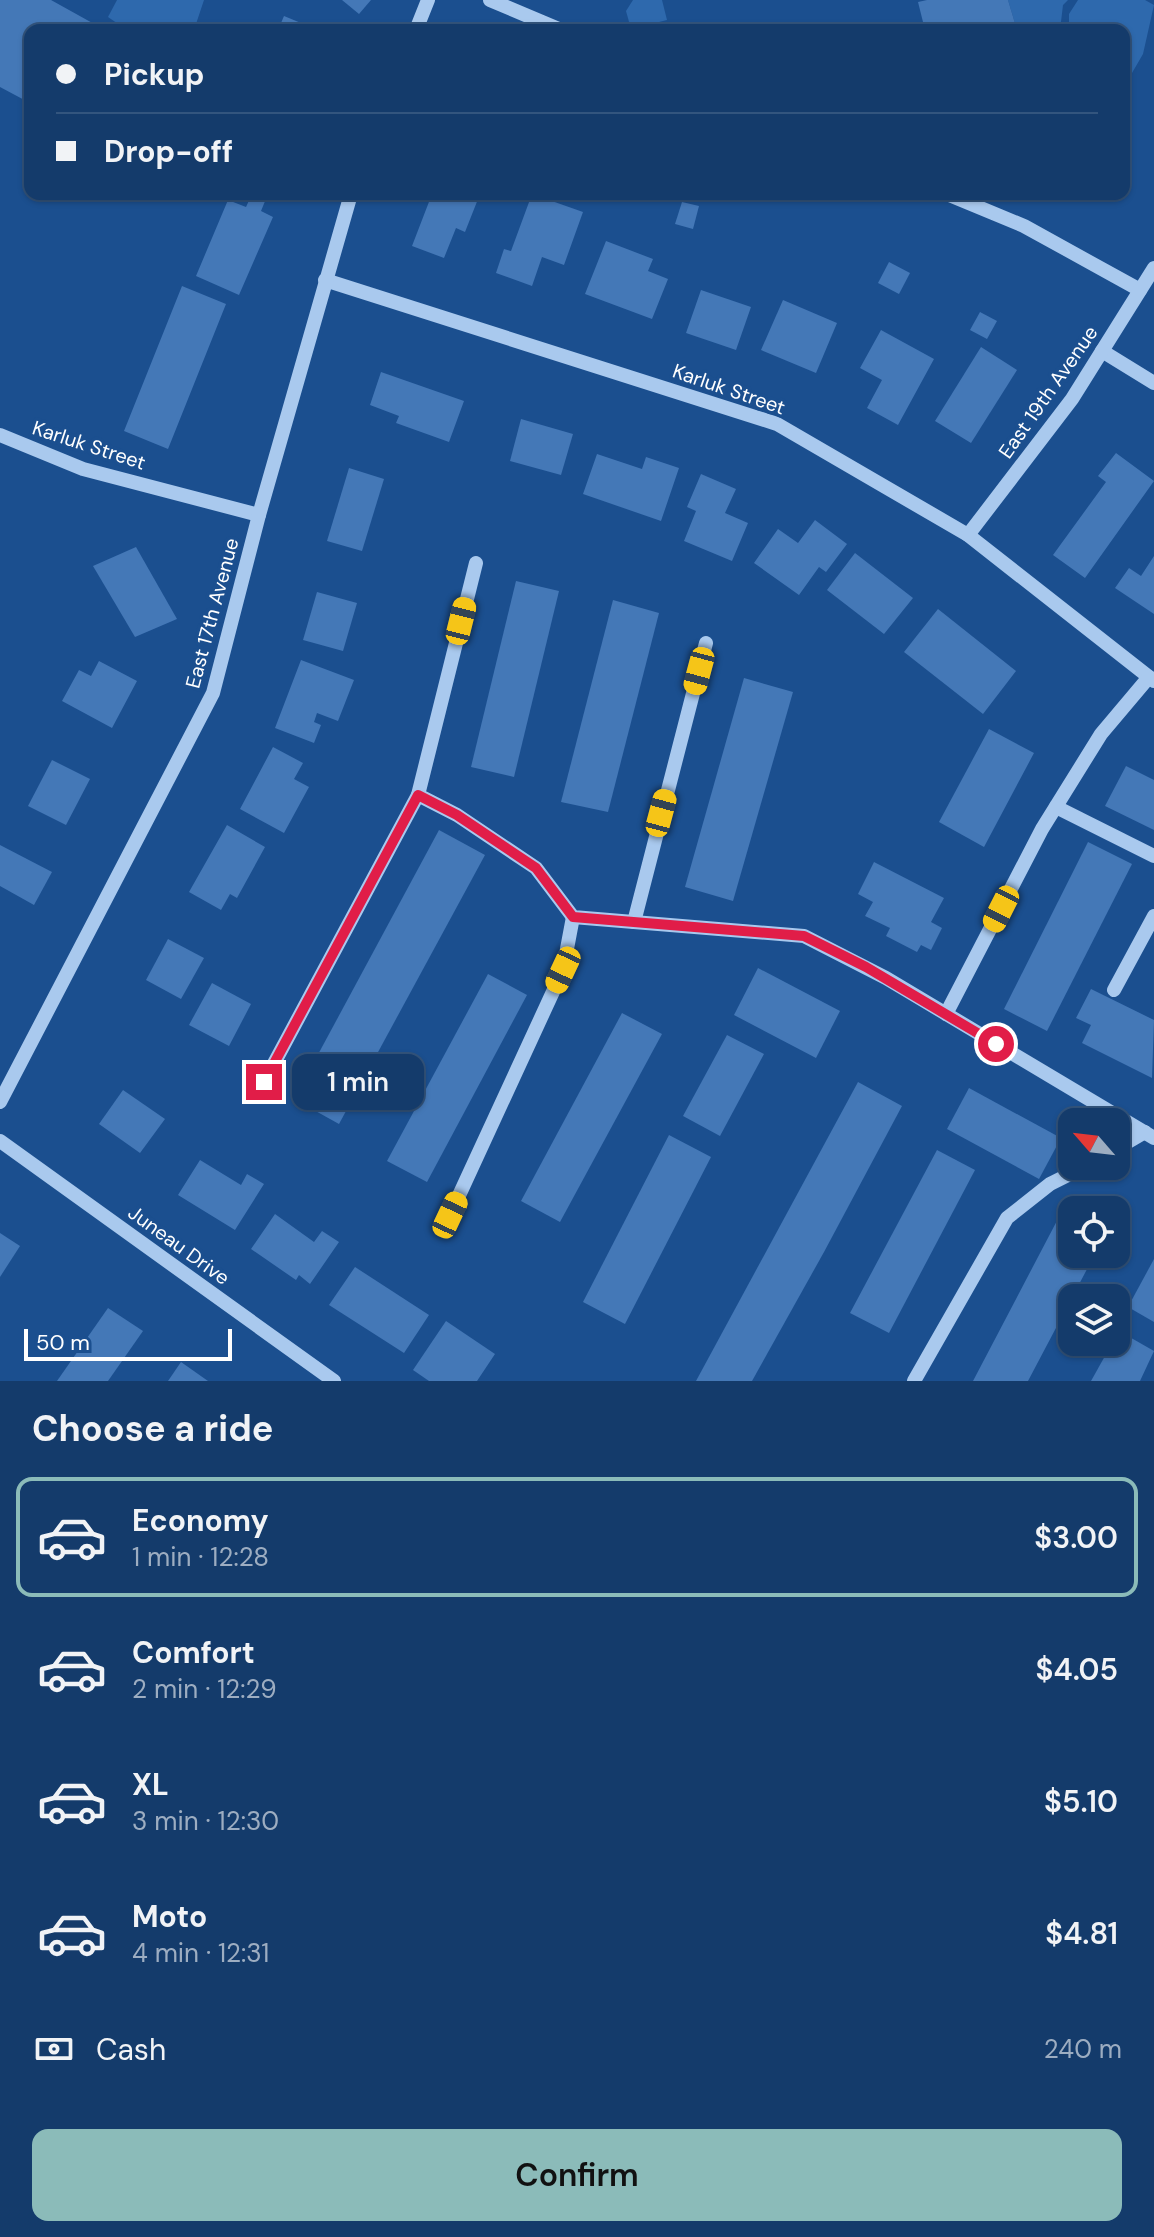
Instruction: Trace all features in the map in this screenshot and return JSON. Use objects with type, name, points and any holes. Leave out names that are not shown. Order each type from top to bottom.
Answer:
[{"type":"street","points":[[418,24],[428,0]]},
{"type":"street","points":[[490,0],[547,24]]},
{"type":"street","name":"East 17th Avenue","points":[[0,1102],[213,693],[259,515],[349,200]]},
{"type":"street","points":[[961,200],[1024,226],[1140,290]]},
{"type":"street","name":"East 19th Avenue","points":[[968,535],[1072,399],[1154,268]]},
{"type":"street","name":"Karluk Street","points":[[325,280],[777,424],[968,535],[1151,679]]},
{"type":"street","points":[[1102,351],[1154,383]]},
{"type":"street","name":"Karluk Street","points":[[0,435],[83,469],[259,515]]},
{"type":"street","points":[[264,1082],[418,795],[476,563]]},
{"type":"street","points":[[634,922],[706,643]]},
{"type":"street","points":[[946,1014],[1056,807],[1101,734],[1151,679]]},
{"type":"street","points":[[418,795],[457,815],[536,868],[573,917],[563,970],[450,1215]]},
{"type":"street","points":[[1056,807],[1154,856]]},
{"type":"street","points":[[1114,990],[1154,916]]},
{"type":"street","points":[[573,917],[804,936],[946,1014],[1149,1135]]},
{"type":"street","points":[[1130,1143],[1149,1135]]},
{"type":"street","name":"Juneau Drive","points":[[0,1141],[334,1381]]},
{"type":"street","points":[[914,1381],[1007,1218],[1058,1180]]},
{"type":"shaded area","points":[[117,0],[204,0],[196,24],[118,24],[108,17]]},
{"type":"shaded area","points":[[633,0],[662,0],[667,20],[630,24],[626,11]]},
{"type":"shaded area","points":[[1008,0],[1068,0],[1063,5],[1061,24],[1015,24]]},
{"type":"shaded area","points":[[1078,0],[1145,0],[1154,5],[1143,54],[1132,73],[1130,24],[1069,24],[1069,14]]},
{"type":"building","points":[[0,0],[51,0],[94,24],[24,24],[24,100],[0,87]]},
{"type":"building","points":[[342,0],[371,0],[359,14]]},
{"type":"building","points":[[1008,0],[1015,24],[924,24],[918,2]]},
{"type":"building","points":[[284,16],[303,24],[281,24]]},
{"type":"building","points":[[228,200],[246,207],[249,200],[266,200],[261,211],[273,217],[239,295],[196,276]]},
{"type":"building","points":[[430,200],[478,200],[465,232],[456,228],[444,258],[412,246]]},
{"type":"building","points":[[530,200],[549,200],[583,212],[564,265],[542,257],[532,286],[496,273],[504,249],[511,251]]},
{"type":"building","points":[[682,202],[699,206],[693,229],[675,224]]},
{"type":"building","points":[[606,241],[653,259],[648,271],[668,279],[652,319],[585,294]]},
{"type":"building","points":[[889,262],[910,273],[899,294],[878,283]]},
{"type":"building","points":[[182,286],[226,304],[168,449],[124,431]]},
{"type":"building","points":[[701,290],[751,307],[736,350],[686,333]]},
{"type":"building","points":[[783,300],[837,323],[816,373],[761,350]]},
{"type":"building","points":[[980,312],[997,321],[987,339],[970,330]]},
{"type":"building","points":[[881,330],[934,359],[898,425],[867,408],[882,380],[860,368]]},
{"type":"building","points":[[981,347],[1017,370],[971,443],[935,421]]},
{"type":"building","points":[[381,372],[464,401],[449,442],[396,423],[399,416],[370,405]]},
{"type":"building","points":[[521,419],[573,434],[561,475],[510,461]]},
{"type":"building","points":[[1116,453],[1154,481],[1085,578],[1053,555],[1106,482],[1098,476]]},
{"type":"building","points":[[597,454],[642,469],[646,457],[679,468],[661,521],[583,494]]},
{"type":"building","points":[[349,468],[384,479],[362,551],[327,541]]},
{"type":"building","points":[[701,474],[736,489],[725,513],[748,523],[732,561],[684,541],[696,511],[687,507]]},
{"type":"building","points":[[815,520],[847,544],[826,572],[819,567],[799,595],[754,563],[778,529],[798,543]]},
{"type":"building","points":[[136,547],[177,619],[135,637],[93,566]]},
{"type":"building","points":[[855,553],[913,598],[884,634],[827,590]]},
{"type":"building","points":[[1154,556],[1154,614],[1115,588],[1129,568],[1141,576]]},
{"type":"building","points":[[516,581],[559,591],[514,777],[471,767]]},
{"type":"building","points":[[317,592],[357,603],[343,651],[303,640]]},
{"type":"building","points":[[613,600],[659,613],[608,812],[561,802]]},
{"type":"building","points":[[938,609],[1016,671],[983,714],[904,652]]},
{"type":"building","points":[[301,660],[354,680],[338,721],[317,713],[314,722],[321,725],[314,743],[275,728]]},
{"type":"building","points":[[99,661],[137,681],[112,728],[62,701],[79,670],[91,676]]},
{"type":"building","points":[[744,678],[793,692],[733,901],[685,887]]},
{"type":"building","points":[[989,729],[1034,753],[984,847],[939,822]]},
{"type":"building","points":[[273,747],[303,763],[294,779],[309,787],[284,833],[240,809]]},
{"type":"building","points":[[52,760],[90,779],[66,825],[28,806]]},
{"type":"building","points":[[1126,766],[1154,780],[1154,830],[1105,806]]},
{"type":"building","points":[[227,825],[265,847],[237,898],[230,894],[221,910],[189,892]]},
{"type":"building","points":[[439,830],[485,855],[339,1124],[294,1099]]},
{"type":"building","points":[[1088,842],[1132,864],[1047,1031],[1004,1009]]},
{"type":"building","points":[[0,845],[52,872],[34,905],[0,886]]},
{"type":"building","points":[[874,862],[944,898],[931,922],[942,928],[931,950],[921,945],[917,952],[886,936],[890,928],[865,916],[873,902],[858,894]]},
{"type":"building","points":[[168,939],[204,958],[181,999],[146,980]]},
{"type":"building","points":[[758,968],[840,1011],[816,1058],[734,1015]]},
{"type":"building","points":[[488,974],[527,995],[427,1182],[387,1161]]},
{"type":"building","points":[[212,983],[251,1004],[229,1046],[189,1025]]},
{"type":"building","points":[[1091,989],[1154,1020],[1152,1078],[1082,1043],[1091,1025],[1076,1018]]},
{"type":"building","points":[[622,1013],[662,1034],[560,1222],[521,1201]]},
{"type":"building","points":[[727,1035],[764,1054],[720,1136],[683,1116]]},
{"type":"building","points":[[858,1082],[902,1106],[824,1252],[752,1381],[696,1381]]},
{"type":"building","points":[[969,1088],[1058,1136],[1058,1144],[1039,1179],[947,1129]]},
{"type":"building","points":[[123,1090],[165,1119],[140,1153],[99,1124]]},
{"type":"building","points":[[669,1135],[711,1157],[625,1324],[583,1302]]},
{"type":"building","points":[[937,1150],[975,1170],[889,1333],[850,1313]]},
{"type":"building","points":[[200,1160],[241,1185],[247,1174],[264,1184],[235,1230],[178,1195]]},
{"type":"building","points":[[275,1214],[314,1242],[322,1231],[339,1242],[310,1284],[299,1275],[296,1280],[251,1249]]},
{"type":"building","points":[[1058,1219],[1058,1268],[1088,1268],[1079,1284],[1058,1284],[1058,1324],[1028,1381],[973,1381]]},
{"type":"building","points":[[0,1233],[20,1246],[0,1277]]},
{"type":"building","points":[[1154,1259],[1154,1322],[1130,1308]]},
{"type":"building","points":[[355,1267],[429,1315],[404,1353],[329,1305]]},
{"type":"building","points":[[108,1308],[143,1331],[108,1381],[57,1381]]},
{"type":"building","points":[[446,1321],[495,1354],[477,1381],[429,1381],[413,1370]]},
{"type":"building","points":[[1130,1337],[1154,1351],[1140,1381],[1091,1381],[1105,1356],[1130,1356]]},
{"type":"building","points":[[181,1362],[208,1381],[168,1381]]},
{"type":"route","points":[[264,1082],[418,795],[457,815],[536,868],[573,917],[804,936],[866,967],[996,1044]]}]
